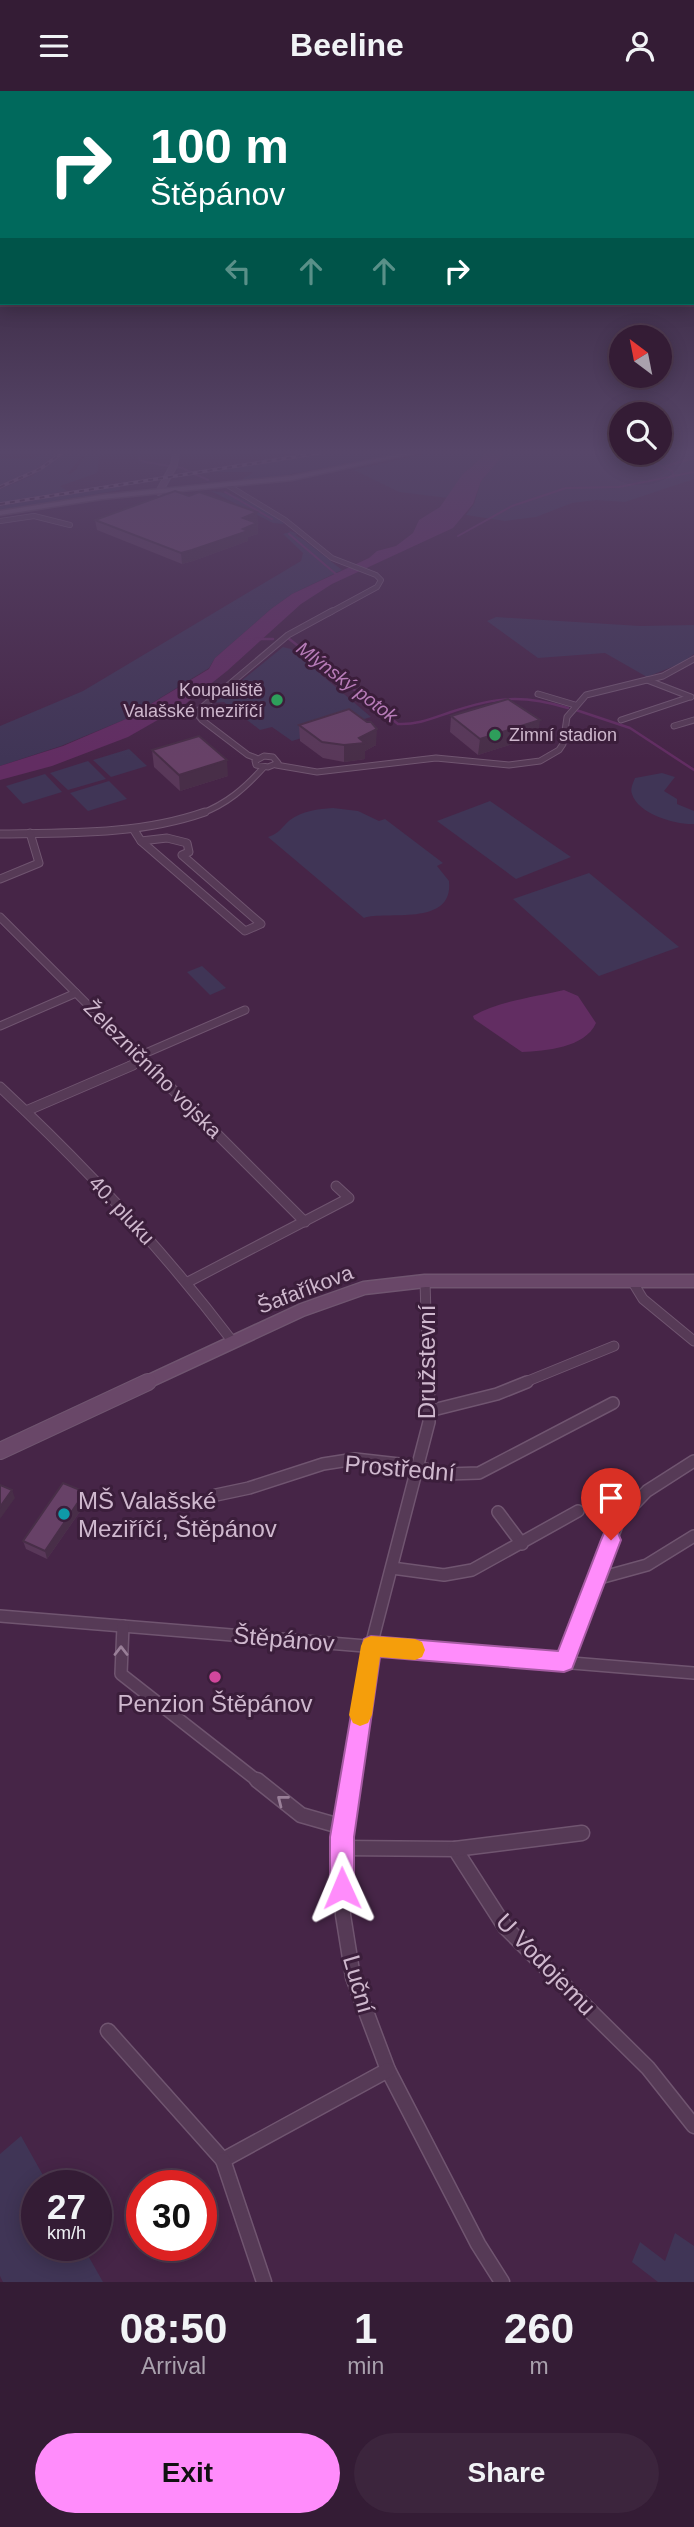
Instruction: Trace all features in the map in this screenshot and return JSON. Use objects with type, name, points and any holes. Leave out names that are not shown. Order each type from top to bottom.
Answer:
[{"type":"street","points":[[276,765],[278,760],[273,757],[256,758],[248,755],[202,720],[198,715],[199,711],[224,687],[294,631],[379,585],[380,579],[369,572],[330,555]]},
{"type":"street","points":[[256,758],[256,765],[264,767],[276,765],[317,772],[436,758],[501,765],[540,761],[559,750],[563,744],[567,717],[575,705],[593,692],[647,680],[694,659]]},
{"type":"street","points":[[681,666],[694,672]]},
{"type":"street","points":[[647,680],[692,697]]},
{"type":"street","points":[[538,694],[575,705]]},
{"type":"street","points":[[621,720],[692,697]]},
{"type":"street","points":[[674,726],[694,720]]},
{"type":"street","points":[[0,834],[134,830],[184,821],[251,786],[264,767]]},
{"type":"street","points":[[134,830],[141,841],[245,931],[261,924],[182,855]]},
{"type":"street","points":[[0,879],[39,863],[30,833]]},
{"type":"street","points":[[141,841],[154,838],[183,840],[190,846],[189,852],[163,859]]},
{"type":"street","name":"Železničního vojska","points":[[0,917],[305,1222]]},
{"type":"street","points":[[0,1025],[76,993]]},
{"type":"street","points":[[26,1111],[245,1010]]},
{"type":"street","name":"40. pluku","points":[[0,1087],[104,1188],[188,1282],[233,1342]]},
{"type":"street","points":[[188,1282],[349,1198],[336,1186]]},
{"type":"street","name":"Šafaříkova","points":[[0,1451],[302,1310],[346,1293],[381,1285],[425,1281],[694,1281]]},
{"type":"street","name":"Družstevní","points":[[371,1646],[418,1467],[429,1411],[425,1281]]},
{"type":"street","points":[[632,1281],[643,1299],[694,1341]]},
{"type":"street","points":[[429,1411],[497,1394],[614,1346]]},
{"type":"street","name":"Prostřední","points":[[216,1495],[249,1488],[323,1464],[355,1459],[418,1467],[446,1474],[479,1473],[613,1403]]},
{"type":"street","points":[[564,1662],[619,1520],[647,1491],[694,1461]]},
{"type":"street","points":[[498,1511],[522,1544]]},
{"type":"street","points":[[392,1568],[416,1573],[453,1575],[472,1570],[578,1511]]},
{"type":"street","points":[[596,1579],[646,1565],[694,1536]]},
{"type":"street","name":"Štěpánov","points":[[0,1616],[694,1673]]},
{"type":"street","points":[[123,1626],[121,1674],[301,1815],[343,1826]]},
{"type":"street","name":"Luční","points":[[371,1646],[341,1848],[343,1915],[352,1977],[388,2070],[478,2244],[502,2282]]},
{"type":"street","points":[[341,1848],[455,1849],[582,1833]]},
{"type":"street","name":"U Vodojemu","points":[[455,1849],[505,1927],[648,2068],[694,2126]]},
{"type":"street","points":[[108,2031],[223,2160],[264,2282]]},
{"type":"street","points":[[223,2160],[388,2070]]},
{"type":"shaded area","points":[[302,555],[323,555],[342,570],[292,594],[215,658],[209,668],[126,719],[61,746],[0,766],[0,726],[83,691],[301,561]]},
{"type":"shaded area","points":[[372,555],[394,555],[332,584],[301,604],[227,671],[184,705],[128,737],[52,766],[0,780],[0,766],[63,746],[126,719],[209,669],[215,658],[292,594]]},
{"type":"shaded area","points":[[496,617],[640,626],[694,625],[694,654],[682,663],[647,677],[605,653],[538,658],[487,621]]},
{"type":"shaded area","points":[[283,647],[291,649],[371,717],[292,741],[272,727],[260,730],[224,702],[214,703]]},
{"type":"shaded area","points":[[129,749],[147,766],[111,777],[93,760]]},
{"type":"shaded area","points":[[88,761],[106,779],[68,790],[50,773]]},
{"type":"shaded area","points":[[662,773],[675,777],[664,791],[677,799],[677,804],[694,811],[694,824],[678,823],[659,817],[636,801],[631,790],[635,778]]},
{"type":"shaded area","points":[[45,774],[62,792],[23,804],[6,786]]},
{"type":"shaded area","points":[[109,781],[127,799],[88,811],[70,793]]},
{"type":"shaded area","points":[[490,801],[571,857],[516,879],[437,821]]},
{"type":"shaded area","points":[[333,808],[358,811],[379,821],[385,819],[443,863],[437,866],[449,881],[448,896],[441,905],[416,914],[364,918],[268,837],[300,814]]},
{"type":"shaded area","points":[[589,873],[679,947],[599,976],[513,899]]},
{"type":"shaded area","points":[[202,966],[226,988],[210,995],[187,972]]},
{"type":"shaded area","points":[[564,990],[578,996],[596,1023],[583,1038],[564,1047],[522,1052],[473,1016],[506,1003]]},
{"type":"shaded area","points":[[21,2136],[40,2170],[21,2170],[21,2261],[91,2261],[103,2282],[3,2282],[0,2276],[0,2154]]},
{"type":"shaded area","points":[[675,2233],[694,2246],[694,2282],[658,2282],[632,2262],[640,2242],[665,2261]]},
{"type":"building","points":[[508,699],[540,720],[480,739],[451,716]]},
{"type":"building","points":[[349,709],[371,722],[377,729],[359,738],[365,743],[344,745],[322,742],[299,725]]},
{"type":"building","points":[[199,736],[227,760],[179,775],[152,750]]},
{"type":"building","points":[[63,1483],[85,1492],[45,1551],[23,1541]]},
{"type":"building","points":[[0,1485],[12,1490],[0,1507]]},
{"type":"waterway","points":[[314,555],[337,575]]},
{"type":"waterway","name":"Mlýnský potok","points":[[288,638],[398,724],[418,722],[496,700],[523,699],[568,708]]},
{"type":"waterway","name":"Mlýnský potok","points":[[255,639],[273,639]]},
{"type":"waterway","name":"Mlýnský potok","points":[[576,710],[630,728],[694,770]]},
{"type":"slow traffic","points":[[360,1715],[371,1646],[415,1650]]},
{"type":"place","name":"Koupaliště Valašské meziříčí","points":[[277,700]]},
{"type":"place","name":"Zimní stadion","points":[[495,735]]},
{"type":"place","name":"MŠ Valašské Meziříčí, Štěpánov","points":[[64,1514]]},
{"type":"place","name":"Penzion Štěpánov","points":[[215,1677]]},
{"type":"route","points":[[342,1888],[342,1837],[371,1646],[564,1662],[611,1540]]}]
